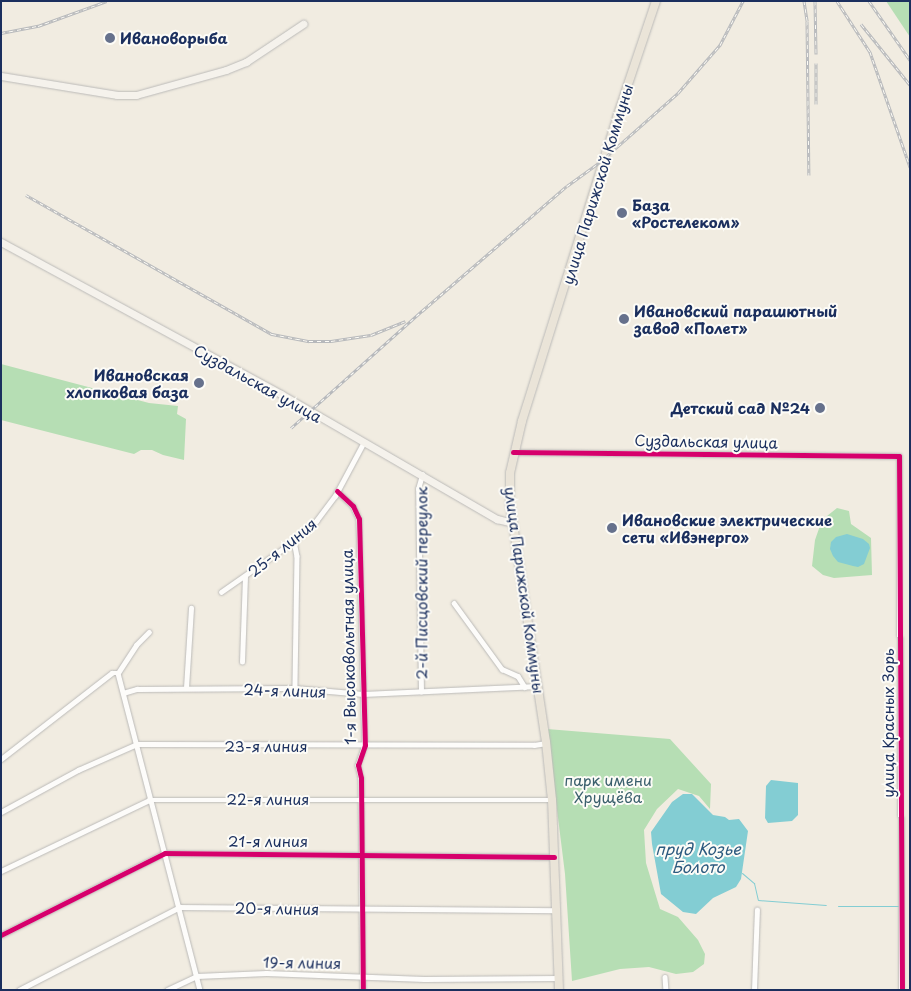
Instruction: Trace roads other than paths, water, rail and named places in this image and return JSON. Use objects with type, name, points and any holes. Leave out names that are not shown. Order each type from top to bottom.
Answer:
[{"type":"main road","name":"улица Парижской Коммуны","points":[[560,990],[552,800],[546,742],[509,489],[513,452],[656,1]]},
{"type":"main road","points":[[1,76],[117,95],[136,96],[226,70],[246,62],[303,24]]},
{"type":"main road","name":"Суздальская улица","points":[[1,242],[213,356],[497,519],[513,523]]},
{"type":"street","name":"25-я линия","points":[[221,592],[246,577],[294,541],[316,521],[337,491],[364,442]]},
{"type":"street","name":"Суздальская улица","points":[[513,452],[899,456]]},
{"type":"street","name":"улица Красных Зорь","points":[[899,456],[902,990]]},
{"type":"street","name":"2-й Писцовский переулок","points":[[421,692],[418,489],[422,475]]},
{"type":"street","name":"1-я Высоковольтная улица","points":[[337,491],[353,506],[359,519],[365,745],[358,765],[361,778],[364,990]]},
{"type":"street","points":[[294,541],[297,556],[295,688]]},
{"type":"street","points":[[242,662],[246,577]]},
{"type":"street","points":[[454,603],[502,669],[518,676],[525,687]]},
{"type":"street","points":[[186,688],[191,608]]},
{"type":"street","points":[[149,632],[136,645],[118,673],[137,744],[149,800],[180,908],[200,990]]},
{"type":"street","points":[[1,759],[112,673],[118,673]]},
{"type":"street","name":"24-я линия","points":[[123,693],[136,690],[186,688],[295,688],[363,694],[538,686]]},
{"type":"street","name":"23-я линия","points":[[1,812],[78,770],[137,744],[534,745],[546,742]]},
{"type":"street","name":"22-я линия","points":[[1,871],[149,800],[552,800]]},
{"type":"street","name":"21-я линия","points":[[1,935],[165,853],[554,857]]},
{"type":"street","name":"20-я линия","points":[[19,990],[180,908],[556,910]]},
{"type":"street","points":[[754,990],[757,910]]},
{"type":"street","name":"19-я линия","points":[[167,990],[197,976],[266,973],[424,979],[559,978]]},
{"type":"street","points":[[665,977],[666,990]]},
{"type":"water","points":[[847,534],[863,539],[869,544],[870,548],[864,564],[858,567],[838,562],[830,549],[831,542],[836,537]]},
{"type":"water","points":[[771,780],[798,783],[798,815],[792,821],[768,823],[765,818],[766,786]]},
{"type":"water","name":"пруд Козье Болото","points":[[683,794],[692,794],[713,815],[725,817],[729,820],[739,819],[748,831],[741,879],[736,887],[713,898],[696,914],[683,912],[661,894],[652,844],[651,832],[672,802]]},
{"type":"waterway","points":[[742,873],[754,883],[758,900],[826,905]]},
{"type":"waterway","points":[[838,906],[898,906]]},
{"type":"railway","points":[[1,33],[38,26],[107,1]]},
{"type":"railway","points":[[291,428],[422,311],[567,186],[600,162],[678,93],[720,45],[743,1]]},
{"type":"railway","points":[[804,1],[807,21],[809,175]]},
{"type":"railway","points":[[815,1],[816,54]]},
{"type":"railway","points":[[837,1],[870,52],[910,167]]},
{"type":"railway","points":[[869,1],[910,60]]},
{"type":"railway","points":[[861,24],[910,85]]},
{"type":"railway","points":[[816,63],[816,104]]},
{"type":"railway","points":[[26,195],[272,334],[309,341],[331,341],[371,335],[405,321]]},
{"type":"place","name":"Ивановорыба","points":[[110,38]]},
{"type":"place","name":"База «Ростелеком»","points":[[622,213]]},
{"type":"place","name":"Ивановский парашютный завод «Полет»","points":[[624,319]]},
{"type":"place","name":"Ивановская хлопковая база","points":[[199,383]]},
{"type":"place","name":"Детский сад №24","points":[[820,408]]},
{"type":"place","name":"Ивановские электрические сети «Ивэнерго»","points":[[612,528]]},
{"type":"park label","name":"парк имени Хрущёва","points":[[608,788]]}]
